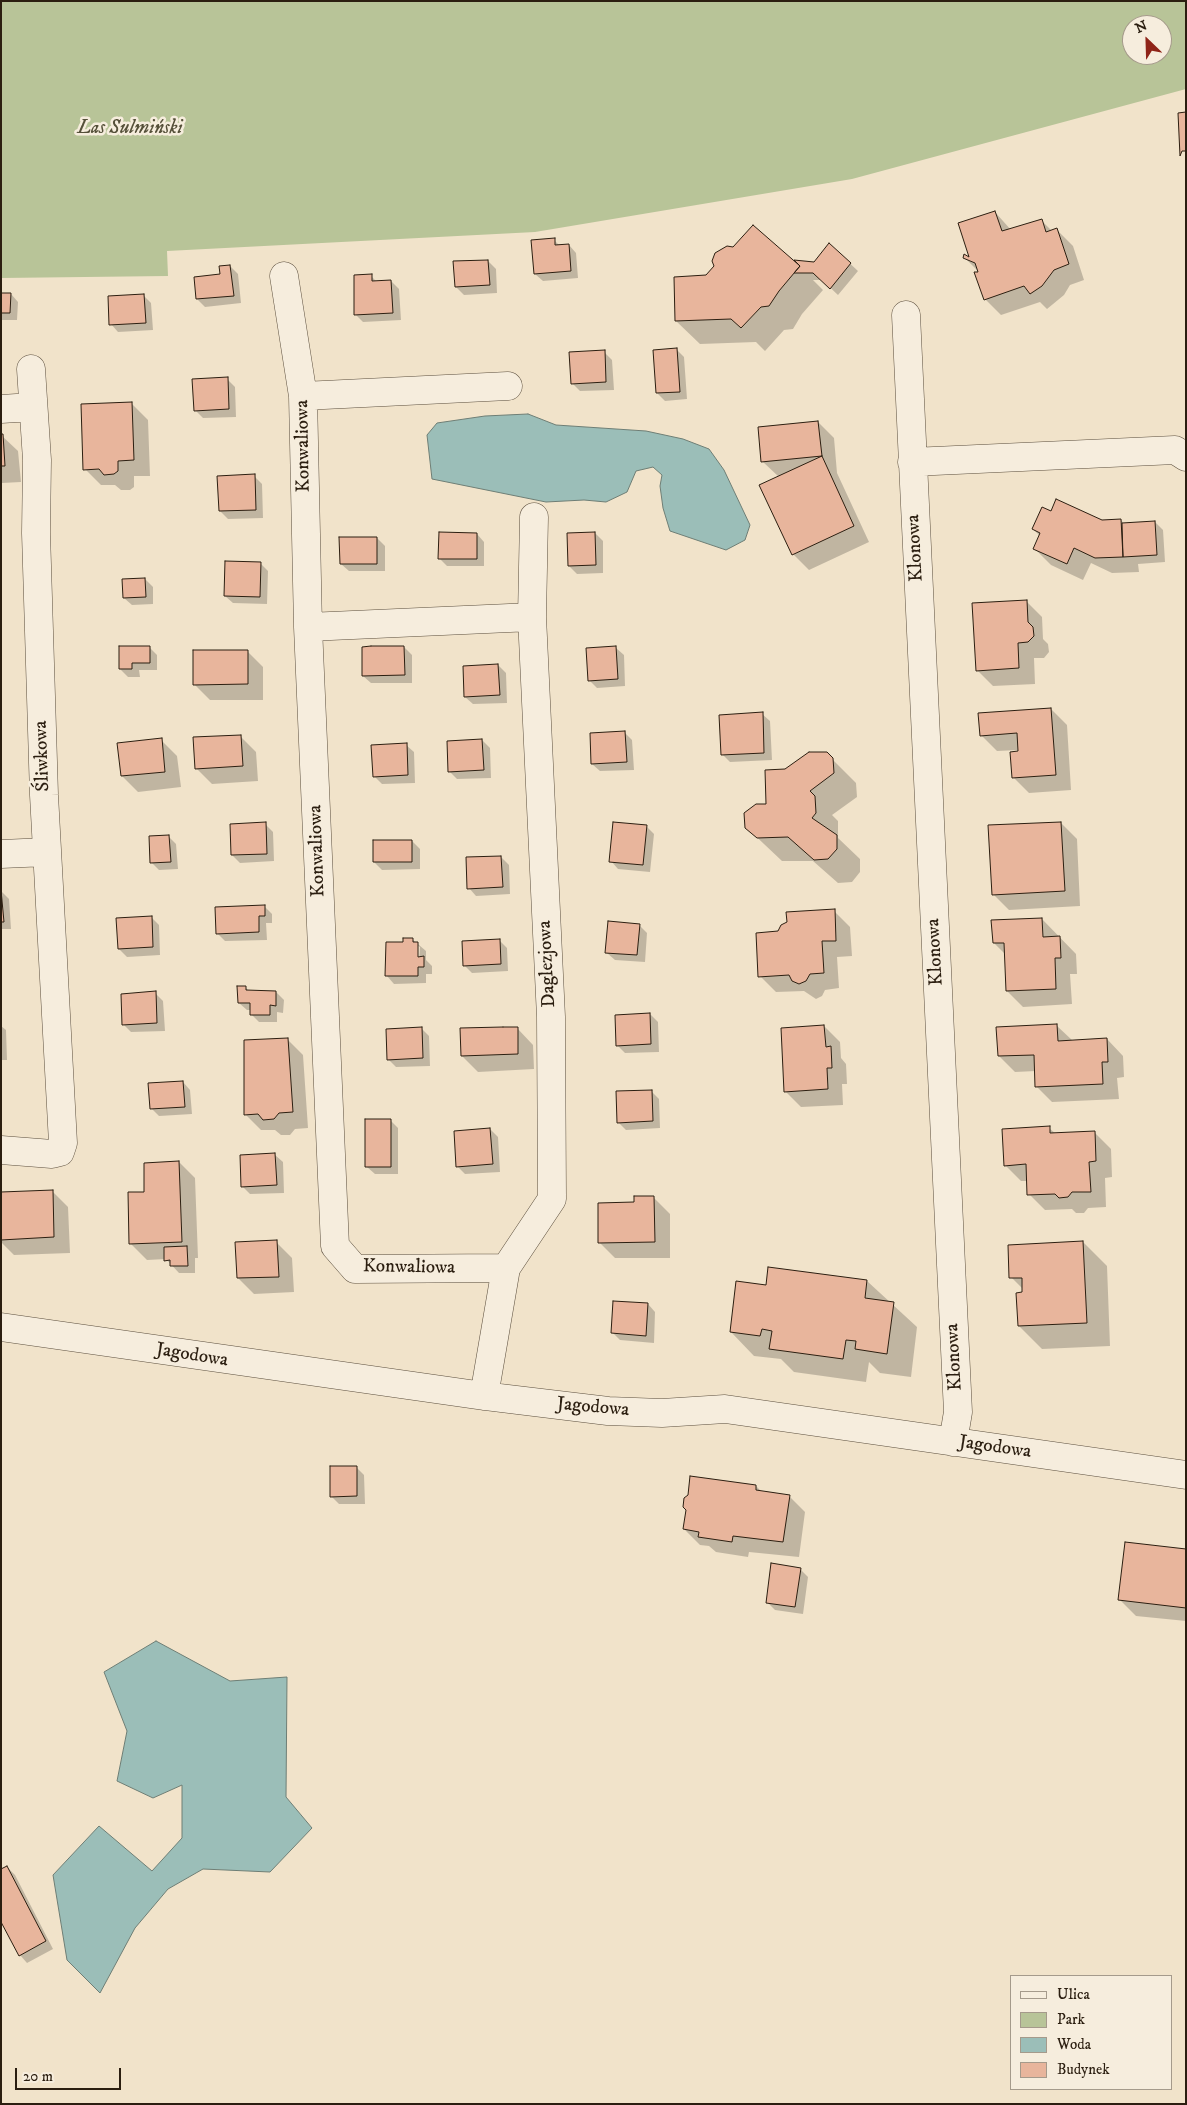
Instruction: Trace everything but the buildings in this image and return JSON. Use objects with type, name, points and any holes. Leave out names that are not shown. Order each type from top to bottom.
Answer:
[{"type":"street","name":"Konwaliowa","points":[[284,276],[303,396],[308,627],[335,1246],[355,1269],[506,1268]]},
{"type":"street","name":"Klonowa","points":[[906,315],[958,1412],[953,1442]]},
{"type":"street","name":"Śliwkowa","points":[[1,1150],[52,1154],[60,1152],[63,1143],[47,852],[36,533],[37,460],[31,369]]},
{"type":"street","points":[[303,396],[508,386]]},
{"type":"street","points":[[1,409],[33,408]]},
{"type":"street","points":[[912,462],[1175,450],[1186,457]]},
{"type":"street","name":"Daglezjowa","points":[[484,1396],[506,1268],[552,1199],[550,1016],[532,617],[534,517]]},
{"type":"street","points":[[308,627],[532,617]]},
{"type":"street","points":[[1,854],[47,852]]},
{"type":"street","name":"Jagodowa","points":[[1,1327],[484,1396],[608,1411],[662,1413],[725,1409],[1186,1476]]},
{"type":"green space","name":"Las Sulmiński","points":[[1,1],[1186,1],[1186,89],[852,179],[535,232],[167,251],[168,276],[1,278]]},
{"type":"water","points":[[528,414],[556,425],[646,431],[683,439],[709,449],[724,470],[750,525],[745,540],[726,550],[670,531],[663,508],[660,486],[662,475],[653,467],[636,471],[627,492],[606,502],[584,500],[546,502],[432,479],[427,435],[437,423],[485,416]]},
{"type":"water","points":[[156,1641],[230,1681],[287,1677],[286,1797],[312,1828],[270,1872],[203,1869],[168,1889],[135,1928],[100,1993],[67,1960],[53,1875],[99,1826],[152,1871],[182,1838],[182,1785],[153,1798],[117,1781],[127,1731],[104,1672]]}]
